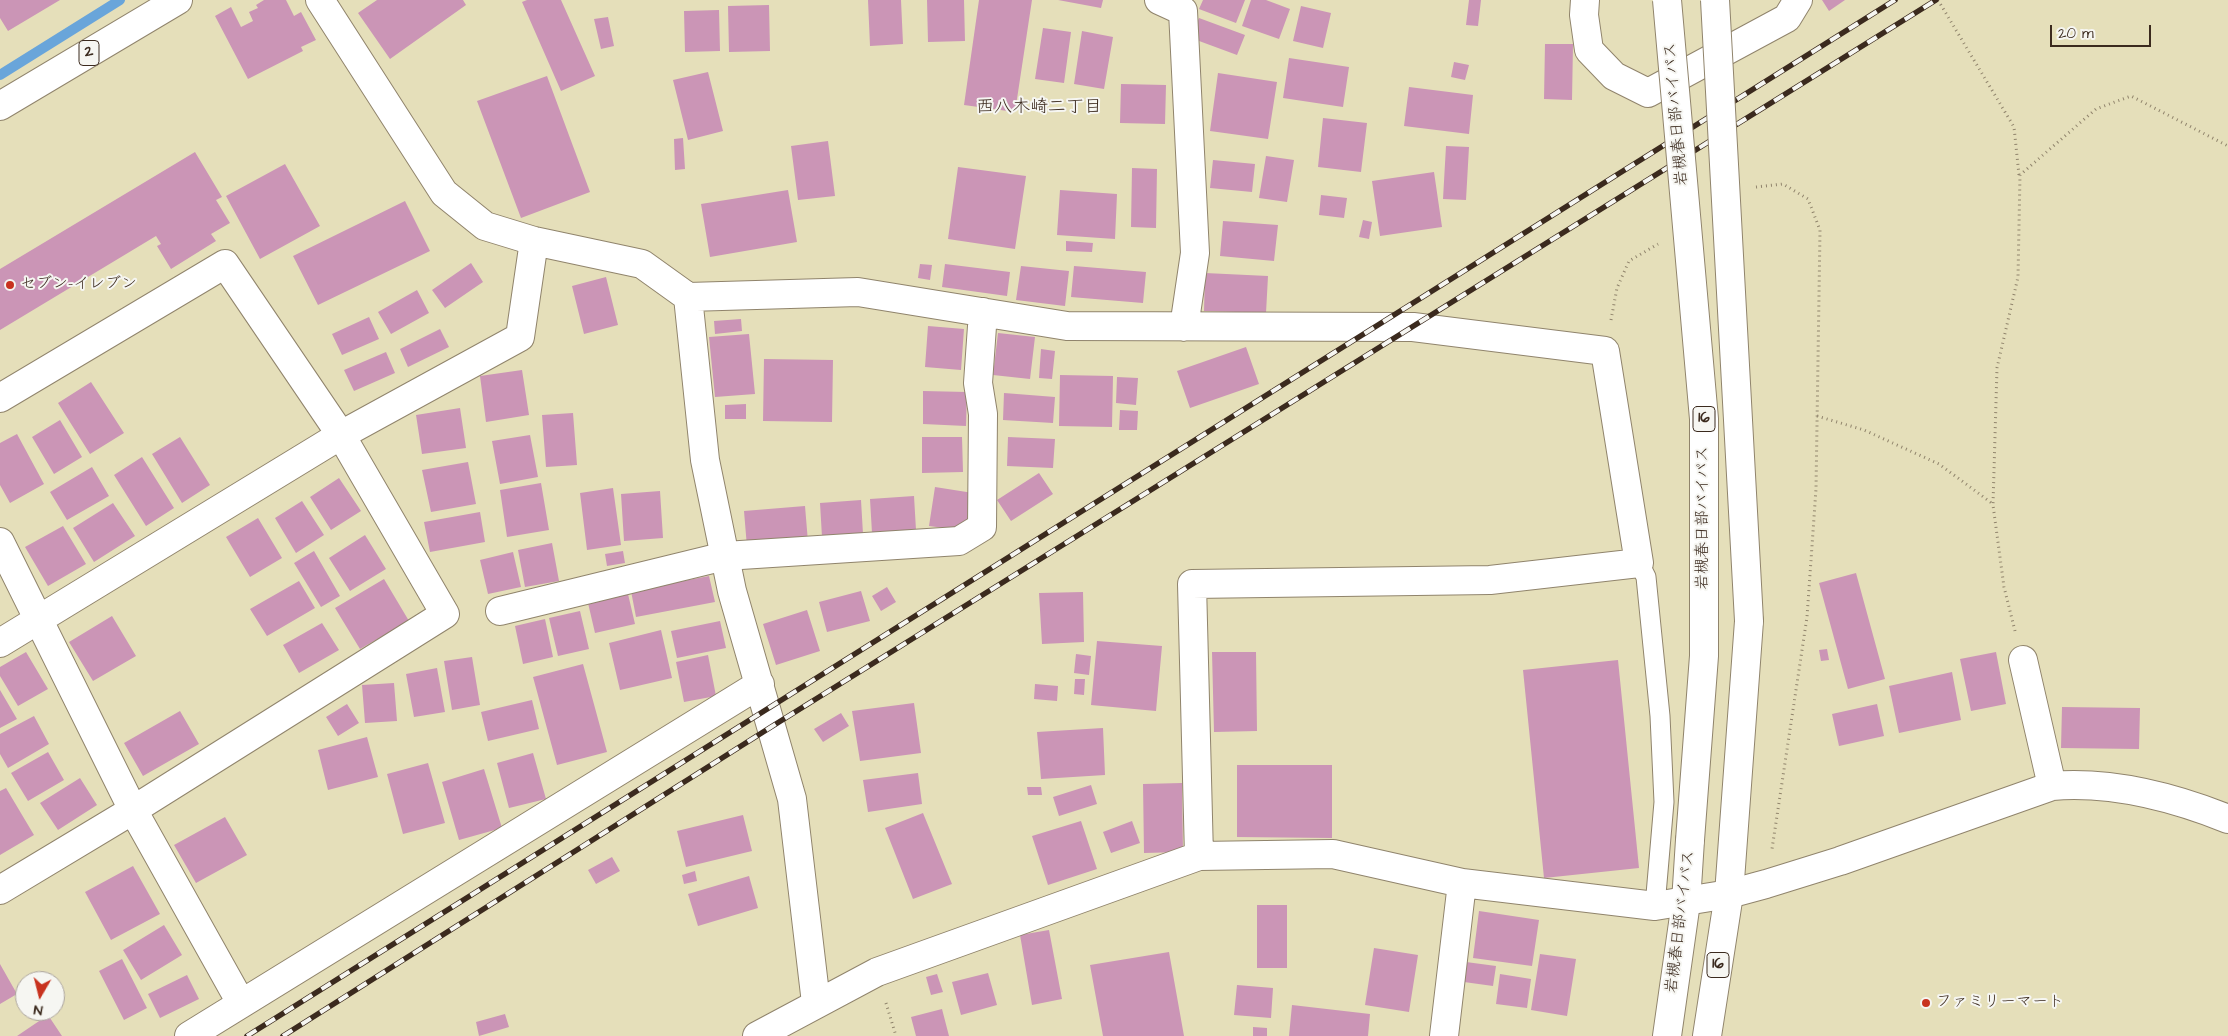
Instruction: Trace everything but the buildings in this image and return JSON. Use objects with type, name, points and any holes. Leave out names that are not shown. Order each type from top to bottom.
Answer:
[{"type":"main road","name":"2","points":[[0,106],[178,0]]},
{"type":"main road","points":[[320,0],[444,193],[485,226],[534,241],[642,264],[688,297],[858,292],[1067,326],[1413,327],[1605,351],[1639,562],[1490,580],[1192,584],[1199,856]]},
{"type":"main road","points":[[1160,0],[1183,11],[1195,253],[1184,327]]},
{"type":"main road","points":[[1584,0],[1589,50],[1614,76],[1648,93],[1787,18],[1798,0]]},
{"type":"main road","name":"岩槻春日部バイパス","points":[[1667,0],[1704,419],[1704,656],[1686,902],[1667,1036]]},
{"type":"main road","name":"16","points":[[1707,1036],[1729,894],[1749,621],[1715,0]]},
{"type":"main road","points":[[0,643],[340,435],[520,337],[534,241]]},
{"type":"main road","points":[[0,398],[225,264],[340,435],[445,614],[133,810],[0,890]]},
{"type":"main road","points":[[688,297],[705,460],[732,591],[760,684],[764,709],[792,799],[816,1004]]},
{"type":"main road","points":[[500,611],[725,556],[959,541],[982,527],[983,414],[978,383],[983,312]]},
{"type":"main road","points":[[0,542],[133,810],[241,1003]]},
{"type":"main road","points":[[2023,660],[2052,786]]},
{"type":"main road","points":[[189,1036],[760,684]]},
{"type":"main road","points":[[757,1036],[877,972],[1199,856],[1333,854],[1462,883],[1655,906],[1729,894],[1840,862],[2052,786],[2074,784],[2127,789],[2200,808],[2228,819]]},
{"type":"main road","points":[[1444,1036],[1462,883]]},
{"type":"lane","points":[[1639,562],[1646,577],[1661,726],[1664,802],[1655,906]]},
{"type":"path","points":[[1938,0],[2014,127],[2020,175],[2018,277],[1997,368],[1993,505],[2004,587],[2023,660]]},
{"type":"path","points":[[2020,175],[2096,109],[2131,96],[2228,146]]},
{"type":"path","points":[[1817,416],[1864,430],[1939,464],[1993,505]]},
{"type":"waterway","points":[[0,75],[120,0]]},
{"type":"railway","points":[[247,1036],[1895,0]]},
{"type":"railway","points":[[283,1036],[771,727],[1936,0]]},
{"type":"place","name":"セブン-イレブン","points":[[10,285]]},
{"type":"place","name":"ファミリーマート","points":[[1926,1003]]},
{"type":"district","name":"西八木崎二丁目","points":[[1039,108]]}]
